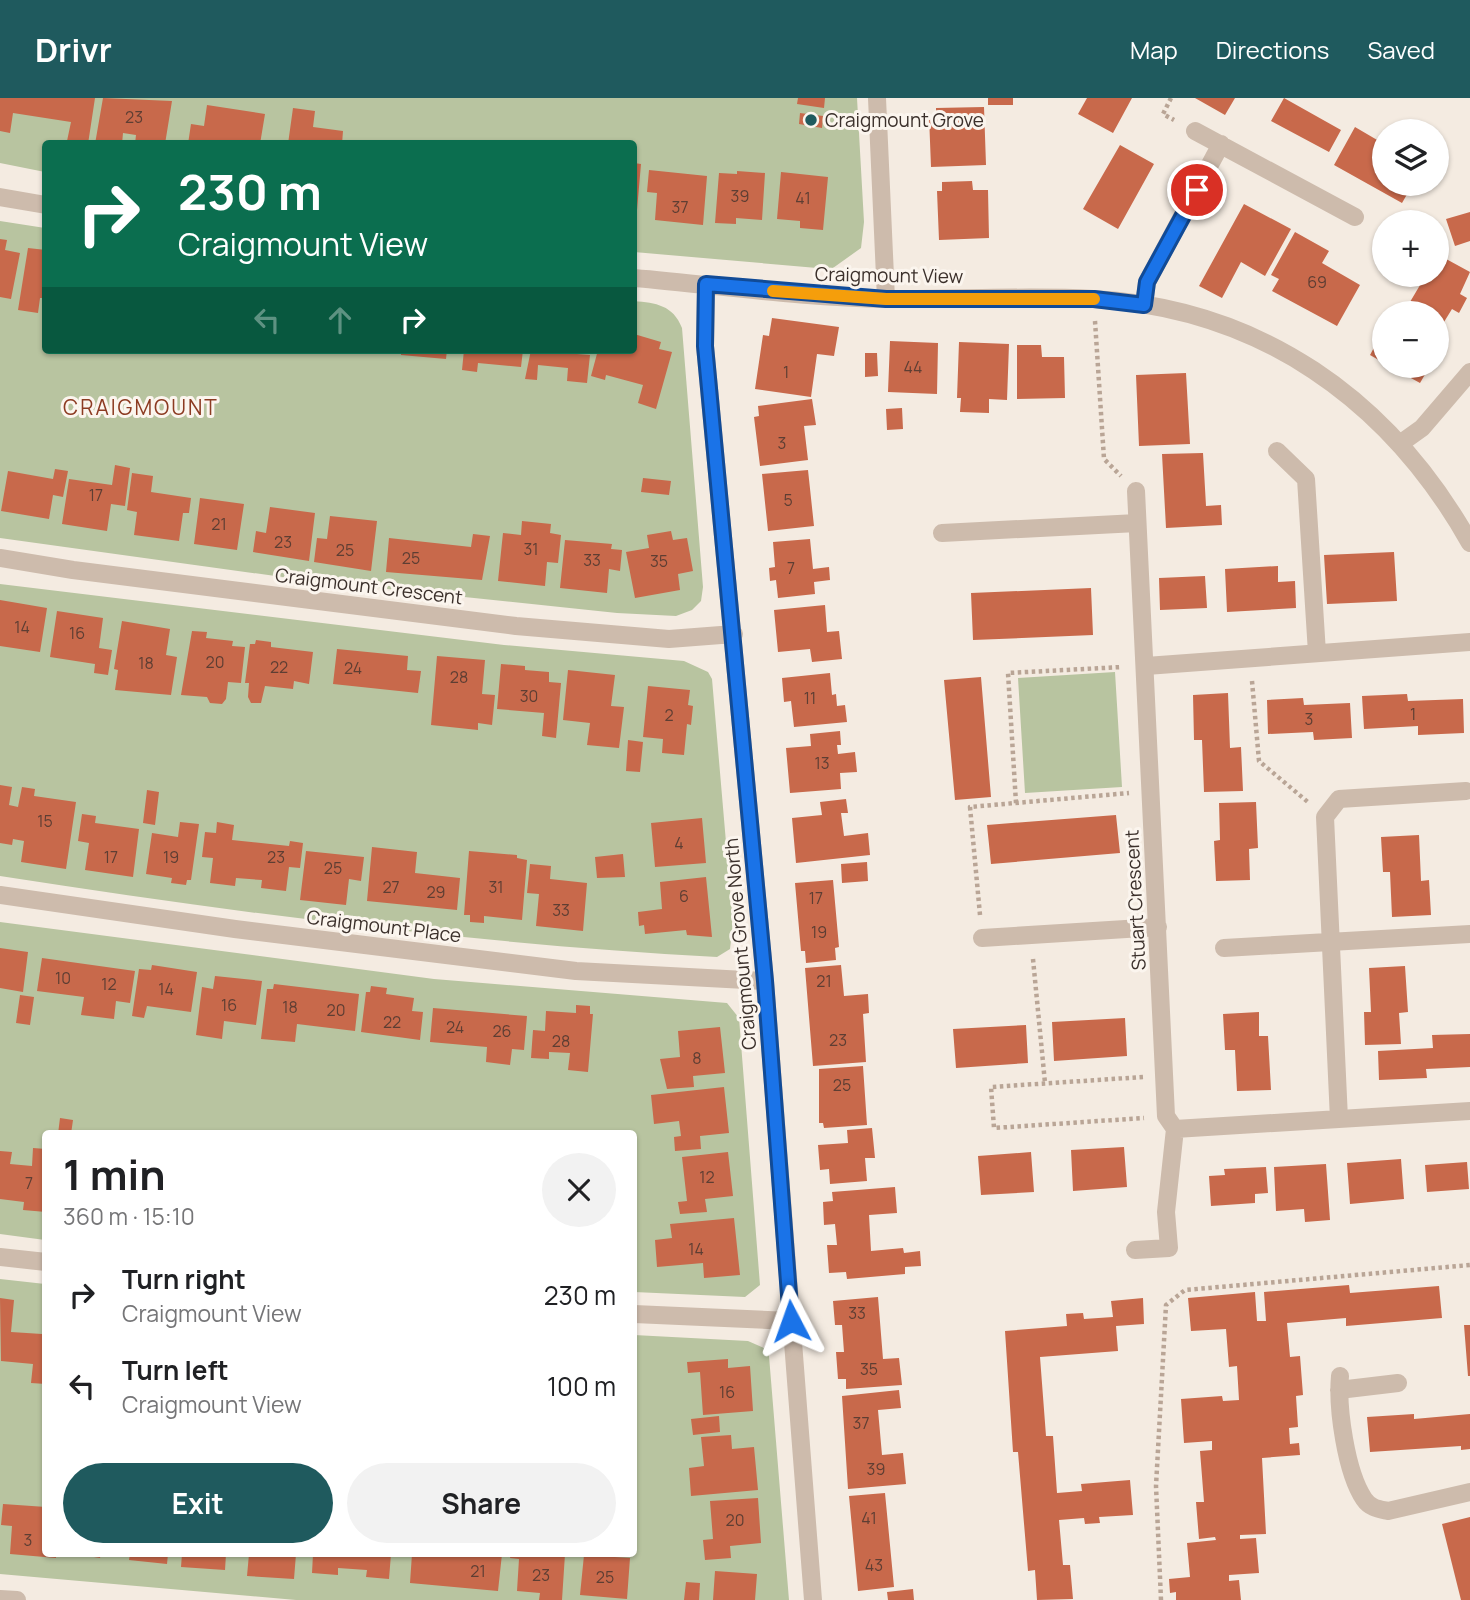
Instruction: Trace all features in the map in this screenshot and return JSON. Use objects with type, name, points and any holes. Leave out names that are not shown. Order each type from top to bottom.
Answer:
[{"type":"street","points":[[877,98],[886,299]]},
{"type":"street","points":[[1195,131],[1355,217]]},
{"type":"street","points":[[1144,305],[1147,282],[1221,144]]},
{"type":"street","points":[[0,197],[42,204]]},
{"type":"street","name":"Craigmount View","points":[[637,278],[886,299],[1094,299],[1144,305],[1252,334],[1338,386],[1371,412],[1431,478],[1470,542]]},
{"type":"street","name":"Craigmount Grove North","points":[[706,284],[705,346],[765,981],[813,1600]]},
{"type":"street","points":[[1401,443],[1422,428],[1470,372]]},
{"type":"street","points":[[1277,451],[1306,479],[1318,653]]},
{"type":"street","name":"Stuart Crescent","points":[[1135,1250],[1169,1248],[1166,1212],[1171,1123],[1164,1075],[1136,491]]},
{"type":"street","points":[[942,533],[1137,523]]},
{"type":"street","name":"Craigmount Crescent","points":[[0,558],[73,570],[516,626],[669,639],[734,634]]},
{"type":"street","points":[[1146,666],[1470,642]]},
{"type":"street","points":[[1339,1119],[1325,817],[1339,799],[1466,791]]},
{"type":"street","name":"Craigmount Place","points":[[0,895],[235,929],[576,971],[765,981]]},
{"type":"street","points":[[982,939],[1158,927]]},
{"type":"street","points":[[1224,948],[1470,934]]},
{"type":"street","points":[[1171,1123],[1339,1119],[1470,1111]]},
{"type":"street","points":[[0,1257],[42,1262]]},
{"type":"street","points":[[637,1314],[791,1321]]},
{"type":"street","points":[[1398,1383],[1339,1383],[1349,1460],[1364,1500],[1375,1508],[1388,1511],[1470,1492]]},
{"type":"street","points":[[0,1599],[18,1600]]},
{"type":"path","points":[[1094,299],[1104,459],[1136,491]]},
{"type":"path","points":[[1250,658],[1259,761],[1325,817]]},
{"type":"path","points":[[1016,803],[1008,673],[1146,666]]},
{"type":"path","points":[[982,939],[970,807],[1150,792]]},
{"type":"path","points":[[1031,935],[1045,1083]]},
{"type":"path","points":[[1164,1075],[991,1087],[994,1128],[1171,1123]]},
{"type":"path","points":[[1161,1600],[1156,1486],[1166,1305],[1185,1290],[1470,1265]]},
{"type":"green space","points":[[0,98],[857,98],[864,222],[861,248],[833,268],[637,252],[637,140],[42,140],[42,171],[0,163]]},
{"type":"green space","points":[[0,221],[42,228],[42,354],[637,354],[637,301],[669,310],[682,328],[703,587],[701,601],[692,610],[676,616],[617,613],[311,581],[0,538]]},
{"type":"green space","points":[[0,584],[504,645],[684,661],[708,672],[712,679],[733,924],[730,949],[717,957],[447,935],[358,926],[0,876]]},
{"type":"green space","points":[[1115,672],[1122,787],[1025,793],[1018,678]]},
{"type":"green space","points":[[0,922],[434,979],[727,1003],[739,1018],[760,1285],[745,1297],[637,1292],[637,1130],[42,1130],[42,1240],[0,1234]]},
{"type":"green space","points":[[0,1279],[42,1284],[42,1557],[637,1557],[637,1335],[748,1341],[764,1348],[769,1356],[789,1600],[296,1600],[0,1574]]},
{"type":"building","points":[[0,98],[95,98],[89,140],[67,140],[71,122],[13,113],[10,133],[0,131]]},
{"type":"building","points":[[103,98],[172,101],[166,140],[135,140],[136,135],[123,133],[122,140],[96,140]]},
{"type":"building","points":[[798,98],[825,98],[824,108],[797,104]]},
{"type":"building","points":[[988,98],[1013,98],[1013,105],[988,105]]},
{"type":"building","points":[[1087,98],[1132,98],[1113,133],[1078,114]]},
{"type":"building","points":[[1195,98],[1235,98],[1225,115]]},
{"type":"building","points":[[1284,98],[1341,130],[1329,152],[1271,121]]},
{"type":"building","points":[[207,105],[265,114],[261,140],[189,140],[191,124],[204,126]]},
{"type":"building","points":[[984,107],[986,165],[931,167],[929,116],[936,116],[936,108]]},
{"type":"building","points":[[293,108],[315,111],[313,127],[343,131],[342,140],[289,140]]},
{"type":"building","name":"Craigmount Grove","points":[[800,113],[823,116],[822,128],[799,124]]},
{"type":"building","points":[[1355,127],[1372,137],[1372,186],[1334,165]]},
{"type":"building","points":[[1120,145],[1154,164],[1118,229],[1083,209]]},
{"type":"building","points":[[637,163],[641,164],[637,210]]},
{"type":"building","points":[[649,170],[707,176],[703,225],[655,220],[657,193],[647,192]]},
{"type":"building","points":[[737,171],[765,173],[762,220],[736,218],[736,224],[715,223],[719,173],[737,174]]},
{"type":"building","points":[[781,172],[828,177],[823,230],[800,228],[800,221],[777,219]]},
{"type":"building","points":[[972,181],[973,190],[988,190],[989,238],[939,240],[937,191],[942,191],[942,182]]},
{"type":"building","points":[[1389,196],[1406,196],[1402,203]]},
{"type":"building","points":[[1244,204],[1291,229],[1265,276],[1241,262],[1222,298],[1199,286]]},
{"type":"building","points":[[1470,212],[1470,241],[1455,246],[1449,218]]},
{"type":"building","points":[[1295,232],[1329,251],[1322,263],[1360,285],[1337,326],[1272,291],[1279,279],[1271,275]]},
{"type":"building","points":[[0,239],[7,240],[5,250],[20,253],[11,299],[0,297]]},
{"type":"building","points":[[28,248],[42,250],[42,298],[38,313],[18,310]]},
{"type":"building","points":[[1449,261],[1470,272],[1460,294],[1467,298],[1459,313],[1452,309],[1449,314],[1449,301],[1411,301],[1419,287],[1449,287]]},
{"type":"building","points":[[772,318],[839,327],[834,356],[817,354],[811,397],[755,389],[763,335],[769,336]]},
{"type":"building","points":[[637,335],[661,342],[659,349],[672,352],[656,409],[638,403],[643,385],[606,375],[605,380],[591,376],[597,354],[637,354]]},
{"type":"building","points":[[890,341],[938,343],[937,394],[888,392]]},
{"type":"building","points":[[959,342],[1009,344],[1007,400],[989,399],[989,413],[960,412],[961,398],[957,398]]},
{"type":"building","points":[[1017,345],[1041,345],[1042,357],[1064,357],[1065,398],[1017,399]]},
{"type":"building","points":[[865,353],[877,353],[878,376],[865,377]]},
{"type":"building","points":[[401,354],[447,354],[446,359]]},
{"type":"building","points":[[464,354],[523,354],[521,367],[478,363],[477,372],[462,370]]},
{"type":"building","points":[[530,354],[590,355],[587,383],[567,381],[568,368],[538,365],[537,380],[525,379]]},
{"type":"building","points":[[1186,373],[1190,444],[1139,446],[1136,375]]},
{"type":"building","points":[[812,399],[816,425],[804,426],[808,460],[760,466],[754,417],[759,416],[758,406]]},
{"type":"building","points":[[902,408],[903,429],[887,430],[886,409]]},
{"type":"building","points":[[1203,453],[1206,506],[1221,505],[1222,525],[1166,528],[1162,454]]},
{"type":"building","points":[[115,465],[130,468],[125,506],[111,504],[107,531],[62,524],[69,479],[112,485]]},
{"type":"building","points":[[55,469],[68,471],[63,497],[53,495],[49,519],[1,511],[8,471],[53,479]]},
{"type":"building","points":[[808,470],[814,526],[768,531],[762,474]]},
{"type":"building","points":[[132,473],[153,476],[151,492],[191,498],[189,513],[183,513],[179,541],[134,535],[137,512],[127,510]]},
{"type":"building","points":[[643,478],[671,481],[669,495],[641,492]]},
{"type":"building","points":[[200,498],[244,504],[237,550],[194,544]]},
{"type":"building","points":[[270,507],[315,513],[309,561],[253,552],[256,531],[266,533]]},
{"type":"building","points":[[330,516],[377,521],[371,571],[314,562],[317,538],[327,539]]},
{"type":"building","points":[[522,521],[551,524],[550,533],[561,535],[558,563],[547,562],[545,586],[498,581],[503,533],[521,535]]},
{"type":"building","points":[[671,531],[673,540],[687,538],[693,571],[678,574],[680,590],[635,598],[626,552],[649,548],[647,535]]},
{"type":"building","points":[[473,534],[490,536],[482,580],[386,572],[389,538],[471,547]]},
{"type":"building","points":[[810,539],[813,569],[829,567],[830,580],[814,582],[815,594],[778,598],[776,580],[770,581],[769,568],[775,567],[773,542]]},
{"type":"building","points":[[565,540],[612,544],[611,549],[622,550],[620,571],[609,569],[607,593],[560,588]]},
{"type":"building","points":[[1394,552],[1397,601],[1327,604],[1324,555]]},
{"type":"building","points":[[1278,566],[1278,582],[1295,581],[1296,608],[1227,612],[1225,569]]},
{"type":"building","points":[[1205,576],[1207,608],[1160,610],[1159,578]]},
{"type":"building","points":[[1091,588],[1093,635],[973,640],[971,593]]},
{"type":"building","points":[[0,600],[47,608],[40,652],[0,646]]},
{"type":"building","points":[[825,605],[827,632],[839,631],[842,659],[812,662],[810,649],[778,652],[774,610]]},
{"type":"building","points":[[57,611],[103,618],[99,648],[112,650],[108,675],[94,673],[95,664],[50,657]]},
{"type":"building","points":[[122,621],[170,629],[166,655],[177,657],[171,695],[115,690],[118,670],[114,669]]},
{"type":"building","points":[[192,631],[207,632],[206,638],[233,641],[232,646],[245,647],[241,683],[228,682],[226,699],[222,704],[210,703],[207,697],[181,695]]},
{"type":"building","points":[[256,640],[271,642],[271,647],[313,652],[309,684],[294,681],[293,689],[265,686],[261,703],[251,703],[248,697],[249,683],[245,683],[250,644],[255,644]]},
{"type":"building","points":[[337,649],[408,656],[407,670],[421,671],[418,693],[333,684]]},
{"type":"building","points":[[437,656],[485,660],[482,694],[495,695],[492,725],[478,723],[478,730],[431,725]]},
{"type":"building","points":[[501,664],[549,672],[549,682],[561,683],[556,738],[542,736],[544,713],[497,709]]},
{"type":"building","points":[[568,670],[615,675],[611,706],[624,707],[619,748],[587,745],[590,723],[563,720]]},
{"type":"building","points":[[830,673],[832,695],[836,694],[837,706],[845,705],[847,722],[794,727],[791,701],[784,702],[782,678]]},
{"type":"building","points":[[981,677],[991,797],[955,800],[944,680]]},
{"type":"building","points":[[648,686],[690,690],[688,705],[693,706],[691,725],[687,724],[684,755],[662,753],[663,739],[643,737]]},
{"type":"building","points":[[1228,693],[1230,748],[1241,747],[1243,791],[1204,792],[1202,740],[1194,740],[1193,695]]},
{"type":"building","points":[[1407,694],[1408,701],[1463,699],[1464,733],[1418,735],[1418,726],[1364,729],[1362,696]]},
{"type":"building","points":[[1303,698],[1304,705],[1350,703],[1352,738],[1314,740],[1313,732],[1268,734],[1267,700]]},
{"type":"building","points":[[840,731],[841,745],[837,745],[838,754],[855,752],[857,772],[840,773],[841,789],[790,793],[786,748],[811,746],[810,734]]},
{"type":"building","points":[[628,740],[643,742],[640,772],[626,771]]},
{"type":"building","points":[[0,785],[12,787],[9,805],[18,807],[22,787],[35,789],[34,796],[76,802],[66,869],[21,862],[24,841],[13,839],[12,845],[0,843]]},
{"type":"building","points":[[147,790],[159,792],[155,825],[143,823]]},
{"type":"building","points":[[846,799],[848,813],[841,813],[844,836],[868,833],[870,855],[796,863],[792,818],[822,815],[820,802]]},
{"type":"building","points":[[1256,802],[1258,848],[1249,849],[1250,880],[1216,881],[1214,841],[1220,840],[1219,803]]},
{"type":"building","points":[[82,814],[96,816],[95,823],[139,829],[133,877],[85,870],[89,843],[78,841]]},
{"type":"building","points":[[1116,815],[1120,853],[991,864],[987,825]]},
{"type":"building","points":[[702,818],[706,863],[655,867],[651,823]]},
{"type":"building","points":[[180,822],[199,824],[191,880],[187,880],[186,885],[171,883],[172,878],[146,874],[152,833],[178,837]]},
{"type":"building","points":[[217,822],[234,825],[232,840],[289,846],[290,841],[303,843],[300,868],[289,867],[286,891],[261,888],[262,880],[236,878],[235,886],[210,883],[213,858],[202,857],[205,832],[216,833]]},
{"type":"building","points":[[1419,835],[1421,881],[1429,880],[1431,915],[1392,917],[1390,872],[1383,872],[1381,837]]},
{"type":"building","points":[[372,847],[417,852],[415,873],[460,878],[457,910],[367,901]]},
{"type":"building","points":[[306,851],[364,857],[361,881],[349,879],[346,905],[300,900]]},
{"type":"building","points":[[469,851],[517,855],[517,858],[527,860],[522,920],[484,916],[484,923],[470,922],[470,915],[464,915]]},
{"type":"building","points":[[623,854],[625,877],[597,878],[595,857]]},
{"type":"building","points":[[867,862],[868,881],[842,883],[841,864]]},
{"type":"building","points":[[530,864],[551,866],[550,879],[587,883],[583,931],[536,926],[539,894],[527,893]]},
{"type":"building","points":[[706,877],[712,937],[687,935],[686,930],[645,934],[644,925],[639,926],[638,912],[662,909],[660,882]]},
{"type":"building","points":[[833,880],[839,947],[835,948],[836,960],[806,963],[805,951],[801,951],[795,883]]},
{"type":"building","points":[[0,948],[28,952],[23,992],[0,988]]},
{"type":"building","points":[[42,958],[135,971],[130,1003],[116,1001],[114,1019],[81,1015],[84,997],[37,991]]},
{"type":"building","points":[[152,965],[197,972],[191,1012],[147,1006],[144,1018],[132,1016],[139,969],[151,970]]},
{"type":"building","points":[[841,965],[844,996],[868,994],[869,1013],[863,1014],[866,1062],[813,1066],[805,968]]},
{"type":"building","points":[[1405,966],[1408,1012],[1399,1013],[1401,1044],[1365,1045],[1364,1012],[1371,1012],[1369,968]]},
{"type":"building","points":[[215,976],[262,981],[256,1025],[224,1021],[222,1039],[196,1035],[202,987],[213,989]]},
{"type":"building","points":[[274,984],[359,994],[355,1031],[297,1024],[295,1042],[261,1039],[267,989],[273,989]]},
{"type":"building","points":[[371,986],[387,988],[386,994],[414,998],[412,1011],[423,1012],[420,1040],[361,1032],[366,992],[370,992]]},
{"type":"building","points":[[20,995],[34,997],[30,1025],[16,1023]]},
{"type":"building","points":[[576,1005],[590,1006],[590,1014],[593,1014],[588,1072],[568,1070],[570,1053],[549,1052],[549,1059],[531,1058],[533,1030],[545,1031],[546,1011],[576,1013]]},
{"type":"building","points":[[433,1008],[527,1016],[524,1050],[512,1049],[510,1065],[486,1062],[487,1047],[430,1042]]},
{"type":"building","points":[[1259,1012],[1259,1036],[1268,1036],[1271,1090],[1237,1091],[1235,1050],[1225,1050],[1223,1014]]},
{"type":"building","points":[[1125,1018],[1127,1056],[1054,1061],[1052,1022]]},
{"type":"building","points":[[1026,1025],[1028,1063],[956,1068],[953,1029]]},
{"type":"building","points":[[720,1027],[725,1073],[693,1076],[694,1087],[667,1089],[660,1059],[680,1057],[678,1031]]},
{"type":"building","points":[[1470,1034],[1470,1067],[1426,1069],[1427,1078],[1379,1080],[1378,1051],[1433,1048],[1432,1035]]},
{"type":"building","points":[[863,1066],[867,1125],[824,1128],[823,1123],[819,1123],[819,1069]]},
{"type":"building","points":[[724,1087],[729,1133],[700,1136],[701,1149],[675,1151],[674,1137],[681,1136],[679,1121],[654,1124],[651,1095]]},
{"type":"building","points":[[60,1118],[73,1120],[72,1130],[58,1130]]},
{"type":"building","points":[[872,1128],[875,1158],[865,1158],[867,1181],[830,1184],[829,1169],[820,1170],[818,1145],[848,1143],[847,1130]]},
{"type":"building","points":[[1124,1147],[1127,1187],[1073,1191],[1071,1150]]},
{"type":"building","points":[[33,1148],[42,1149],[42,1212],[23,1210],[24,1202],[0,1199],[0,1151],[12,1152],[10,1164],[32,1166]]},
{"type":"building","points":[[728,1152],[733,1196],[705,1199],[707,1212],[680,1214],[678,1202],[687,1201],[682,1157]]},
{"type":"building","points":[[1031,1152],[1034,1192],[981,1195],[978,1156]]},
{"type":"building","points":[[1401,1159],[1404,1199],[1350,1204],[1347,1163]]},
{"type":"building","points":[[1467,1162],[1469,1189],[1427,1192],[1425,1165]]},
{"type":"building","points":[[1326,1164],[1330,1220],[1305,1222],[1304,1209],[1276,1211],[1274,1167]]},
{"type":"building","points":[[1266,1167],[1268,1193],[1255,1194],[1255,1203],[1211,1206],[1209,1176],[1225,1175],[1224,1169]]},
{"type":"building","points":[[895,1187],[897,1213],[869,1215],[871,1251],[903,1248],[904,1253],[920,1251],[921,1266],[905,1267],[905,1274],[847,1279],[846,1272],[829,1273],[827,1245],[837,1245],[835,1224],[824,1225],[823,1202],[833,1201],[832,1192]]},
{"type":"building","points":[[734,1218],[740,1275],[704,1278],[703,1263],[657,1267],[655,1240],[672,1238],[670,1224]]},
{"type":"building","points":[[1349,1285],[1350,1293],[1439,1286],[1442,1318],[1346,1326],[1346,1318],[1287,1323],[1290,1357],[1300,1356],[1303,1395],[1296,1396],[1298,1427],[1289,1428],[1290,1444],[1299,1443],[1300,1455],[1262,1458],[1266,1534],[1240,1535],[1240,1539],[1256,1538],[1259,1573],[1229,1575],[1229,1581],[1239,1580],[1241,1600],[1176,1600],[1176,1592],[1170,1593],[1169,1579],[1190,1577],[1187,1543],[1216,1540],[1215,1537],[1199,1539],[1196,1502],[1204,1502],[1200,1451],[1212,1450],[1212,1441],[1184,1443],[1181,1399],[1222,1396],[1223,1401],[1239,1400],[1237,1366],[1229,1367],[1226,1329],[1191,1331],[1188,1298],[1255,1292],[1257,1321],[1266,1321],[1264,1292]]},
{"type":"building","points":[[878,1297],[883,1359],[899,1358],[902,1385],[846,1389],[846,1379],[838,1379],[836,1352],[844,1352],[842,1325],[835,1325],[833,1301]]},
{"type":"building","points":[[0,1298],[14,1300],[11,1332],[42,1334],[42,1384],[31,1383],[33,1364],[1,1361]]},
{"type":"building","points":[[1143,1298],[1144,1324],[1116,1326],[1118,1351],[1040,1357],[1046,1436],[1053,1436],[1057,1493],[1082,1491],[1081,1484],[1130,1480],[1133,1515],[1099,1517],[1100,1523],[1085,1524],[1084,1518],[1059,1520],[1063,1565],[1070,1565],[1073,1599],[1037,1600],[1035,1570],[1028,1571],[1018,1452],[1013,1452],[1005,1331],[1067,1326],[1066,1314],[1083,1313],[1084,1319],[1113,1317],[1111,1301]]},
{"type":"building","points":[[1464,1325],[1470,1325],[1470,1376],[1468,1376]]},
{"type":"building","points":[[728,1359],[728,1368],[750,1366],[753,1411],[703,1415],[700,1372],[688,1373],[687,1362]]},
{"type":"building","points":[[899,1390],[901,1408],[878,1410],[882,1455],[903,1453],[906,1484],[848,1489],[842,1396]]},
{"type":"building","points":[[1414,1414],[1414,1419],[1470,1414],[1470,1449],[1461,1450],[1461,1446],[1370,1452],[1367,1417]]},
{"type":"building","points":[[719,1416],[720,1432],[693,1435],[691,1419]]},
{"type":"building","points":[[731,1435],[732,1449],[754,1447],[758,1490],[691,1496],[689,1468],[704,1466],[701,1437]]},
{"type":"building","points":[[885,1493],[894,1587],[858,1591],[849,1496]]},
{"type":"building","points":[[758,1498],[761,1543],[730,1546],[731,1558],[705,1560],[703,1540],[713,1539],[710,1501]]},
{"type":"building","points":[[3,1504],[42,1507],[42,1557],[10,1554],[12,1526],[1,1525]]},
{"type":"building","points":[[1470,1517],[1470,1600],[1461,1600],[1442,1524]]},
{"type":"building","points":[[130,1557],[168,1557],[167,1564],[129,1560]]},
{"type":"building","points":[[182,1557],[226,1557],[225,1570],[181,1567]]},
{"type":"building","points":[[249,1557],[296,1557],[294,1579],[247,1576]]},
{"type":"building","points":[[313,1557],[391,1557],[389,1579],[366,1577],[367,1570],[338,1568],[338,1575],[312,1573]]},
{"type":"building","points":[[412,1557],[502,1557],[498,1591],[410,1583]]},
{"type":"building","points":[[565,1557],[562,1600],[539,1600],[540,1593],[517,1591],[519,1559],[510,1558]]},
{"type":"building","points":[[584,1557],[630,1558],[627,1599],[580,1595]]},
{"type":"building","points":[[715,1571],[757,1574],[755,1600],[713,1600]]},
{"type":"building","points":[[686,1582],[700,1583],[699,1600],[684,1600]]},
{"type":"building","points":[[913,1589],[914,1600],[888,1600],[887,1592]]},
{"type":"slow traffic","points":[[773,291],[886,299],[1094,299]]},
{"type":"place","name":"Craigmount Grove","points":[[811,120]]},
{"type":"district","name":"CRAIGMOUNT","points":[[141,407]]},
{"type":"route","points":[[791,1321],[765,981],[705,346],[706,284],[886,299],[1094,299],[1144,305],[1147,282],[1197,190]]}]
